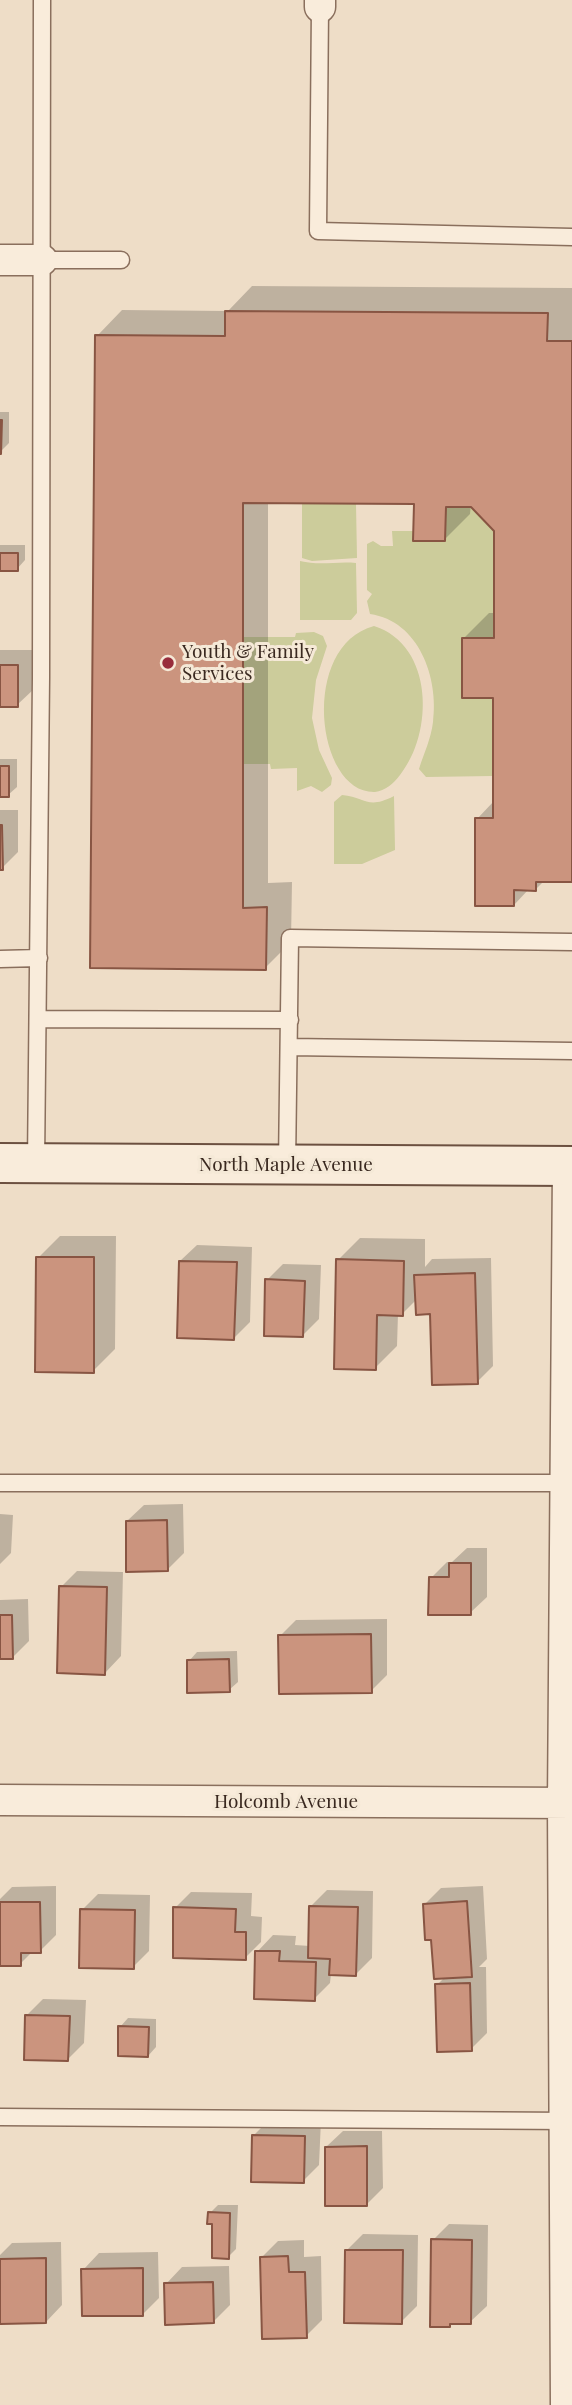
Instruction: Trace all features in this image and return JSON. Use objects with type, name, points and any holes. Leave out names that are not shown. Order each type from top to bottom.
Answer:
[{"type":"street","points":[[0,260],[42,260]]},
{"type":"street","name":"North Maple Avenue","points":[[18,1163],[570,1166]]},
{"type":"street","points":[[566,2405],[570,1166]]},
{"type":"street","name":"Holcomb Avenue","points":[[0,1800],[567,1803]]},
{"type":"lane","points":[[18,1163],[39,1019],[42,0]]},
{"type":"lane","points":[[320,4],[318,231],[572,237]]},
{"type":"lane","points":[[42,260],[121,260]]},
{"type":"lane","points":[[287,1165],[290,938],[572,942]]},
{"type":"lane","points":[[0,958],[39,958]]},
{"type":"lane","points":[[39,1019],[290,1020]]},
{"type":"lane","points":[[290,1047],[572,1051]]},
{"type":"lane","points":[[0,1483],[569,1483]]},
{"type":"lane","points":[[0,2117],[568,2121]]},
{"type":"green space","points":[[302,503],[356,504],[357,558],[312,561],[302,558]]},
{"type":"green space","points":[[446,507],[471,507],[494,531],[494,638],[462,638],[462,698],[493,698],[493,776],[426,777],[419,769],[433,722],[433,688],[429,670],[413,640],[387,619],[370,614],[367,601],[372,594],[367,590],[367,544],[373,541],[381,546],[393,546],[392,531],[413,531],[414,541],[445,541]]},
{"type":"green space","points":[[300,561],[356,563],[357,613],[351,620],[300,620]]},
{"type":"green space","points":[[374,626],[394,636],[408,651],[418,670],[423,714],[419,737],[400,775],[386,788],[375,792],[355,786],[339,770],[329,746],[324,717],[326,688],[334,661],[350,639]]},
{"type":"green space","points":[[314,632],[323,636],[327,646],[316,680],[312,718],[319,750],[332,778],[331,785],[322,792],[311,786],[297,791],[297,768],[271,769],[270,764],[243,764],[243,637],[295,637],[296,633]]},
{"type":"green space","points":[[342,795],[372,802],[394,796],[395,850],[362,864],[334,864],[334,802]]},
{"type":"building","name":"Youth & Family Services","points":[[225,311],[548,313],[547,341],[572,341],[572,882],[536,882],[536,891],[514,890],[514,906],[475,906],[475,818],[493,818],[493,698],[462,698],[462,638],[494,638],[494,531],[471,507],[446,507],[445,541],[413,541],[414,504],[243,503],[243,908],[267,907],[266,970],[90,968],[95,335],[225,336]]},
{"type":"building","points":[[2,420],[1,454],[0,454]]},
{"type":"building","points":[[0,553],[18,553],[18,571],[0,571]]},
{"type":"building","points":[[0,665],[18,665],[18,707],[0,707]]},
{"type":"building","points":[[0,766],[9,766],[9,797],[0,797]]},
{"type":"building","points":[[2,825],[3,870],[0,870]]},
{"type":"building","points":[[36,1257],[94,1257],[94,1373],[35,1372]]},
{"type":"building","points":[[336,1259],[404,1261],[403,1316],[377,1315],[376,1370],[334,1369]]},
{"type":"building","points":[[179,1261],[237,1262],[234,1340],[177,1338]]},
{"type":"building","points":[[475,1273],[478,1384],[432,1385],[430,1314],[416,1315],[414,1275]]},
{"type":"building","points":[[265,1279],[305,1281],[303,1337],[264,1336]]},
{"type":"building","points":[[167,1520],[168,1571],[126,1572],[126,1521]]},
{"type":"building","points":[[449,1563],[471,1563],[471,1615],[428,1615],[429,1577],[449,1577]]},
{"type":"building","points":[[59,1586],[107,1587],[105,1675],[57,1673]]},
{"type":"building","points":[[0,1615],[12,1615],[13,1659],[0,1659]]},
{"type":"building","points":[[371,1634],[372,1693],[279,1694],[278,1635]]},
{"type":"building","points":[[229,1659],[230,1692],[187,1693],[187,1660]]},
{"type":"building","points":[[467,1901],[472,1977],[434,1979],[431,1940],[425,1940],[423,1904]]},
{"type":"building","points":[[0,1902],[40,1902],[41,1953],[21,1953],[21,1966],[0,1966]]},
{"type":"building","points":[[309,1906],[358,1907],[356,1976],[329,1975],[330,1959],[308,1958]]},
{"type":"building","points":[[173,1907],[236,1909],[235,1932],[246,1932],[246,1960],[173,1958]]},
{"type":"building","points":[[80,1909],[135,1910],[134,1969],[79,1968]]},
{"type":"building","points":[[255,1951],[280,1951],[279,1961],[316,1962],[315,2001],[254,1999]]},
{"type":"building","points":[[470,1983],[472,2051],[437,2052],[435,1984]]},
{"type":"building","points":[[25,2015],[70,2016],[68,2061],[24,2060]]},
{"type":"building","points":[[118,2026],[149,2027],[148,2057],[118,2056]]},
{"type":"building","points":[[252,2135],[305,2136],[304,2183],[251,2182]]},
{"type":"building","points":[[367,2146],[367,2206],[325,2206],[325,2147]]},
{"type":"building","points":[[208,2212],[230,2213],[229,2259],[212,2258],[212,2224],[207,2224]]},
{"type":"building","points":[[431,2239],[472,2240],[471,2324],[430,2327]]},
{"type":"building","points":[[345,2250],[403,2250],[402,2324],[344,2323]]},
{"type":"building","points":[[288,2256],[289,2272],[305,2272],[307,2338],[262,2339],[260,2257]]},
{"type":"building","points":[[46,2258],[46,2323],[0,2324],[0,2259]]},
{"type":"building","points":[[143,2268],[143,2316],[82,2316],[81,2269]]},
{"type":"building","points":[[213,2282],[214,2323],[165,2325],[164,2283]]},
{"type":"place","name":"Youth & Family Services","points":[[168,663]]}]
